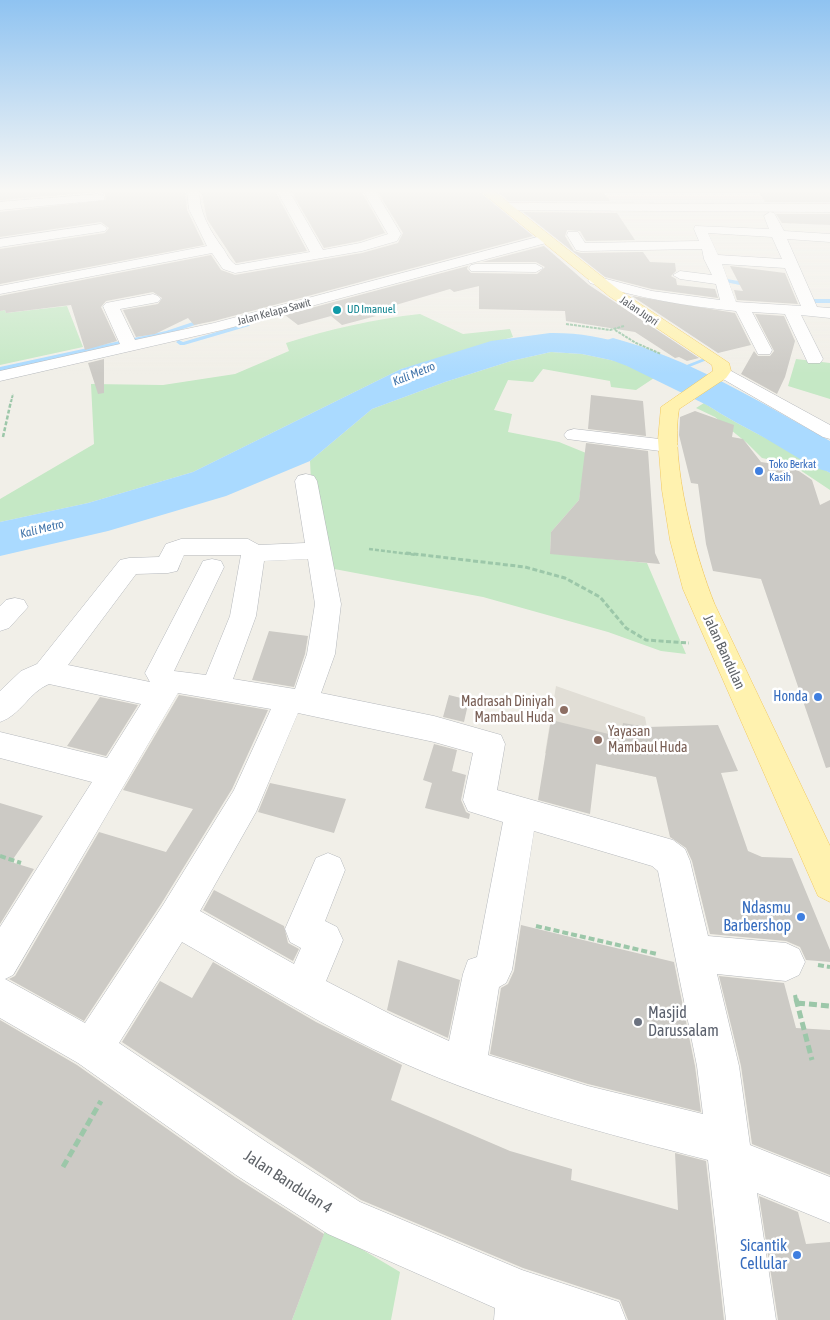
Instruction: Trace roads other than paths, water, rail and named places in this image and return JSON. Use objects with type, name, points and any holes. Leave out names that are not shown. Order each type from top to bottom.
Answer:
[{"type":"main road","name":"Jalan Jupri","points":[[560,251],[595,280],[720,363],[721,372]]},
{"type":"main road","name":"Jalan Bandulan","points":[[721,372],[670,407],[668,446],[678,529],[686,562],[702,605],[830,884]]},
{"type":"street","points":[[112,251],[117,267]]},
{"type":"street","points":[[0,290],[202,251]]},
{"type":"street","points":[[218,251],[228,266],[235,269],[339,251]]},
{"type":"street","name":"Jalan Kelapa Sawit","points":[[6,375],[439,268],[500,251]]},
{"type":"street","points":[[708,251],[735,306],[764,350]]},
{"type":"street","points":[[786,251],[830,330]]},
{"type":"street","points":[[711,259],[792,264]]},
{"type":"street","points":[[439,268],[450,273],[483,267],[536,268]]},
{"type":"street","points":[[680,275],[722,280]]},
{"type":"street","points":[[595,280],[641,294],[735,306],[821,312]]},
{"type":"street","points":[[641,294],[660,310]]},
{"type":"street","points":[[128,344],[111,306],[153,298]]},
{"type":"street","points":[[791,310],[814,359]]},
{"type":"street","points":[[721,372],[830,433]]},
{"type":"street","points":[[574,435],[668,446]]},
{"type":"street","points":[[106,1058],[176,918],[245,801],[321,654],[328,604],[306,481]]},
{"type":"street","points":[[0,710],[31,679],[47,672],[129,566],[168,564],[174,550],[181,547],[248,546],[253,553],[243,616],[215,688]]},
{"type":"street","points":[[253,553],[319,551]]},
{"type":"street","points":[[164,691],[159,673],[212,567]]},
{"type":"street","points":[[47,672],[164,691]]},
{"type":"street","points":[[0,962],[164,691],[178,682],[297,701],[434,729],[490,744],[479,800],[665,853],[673,861],[718,1066],[751,1320]]},
{"type":"street","points":[[0,745],[114,774]]},
{"type":"street","points":[[465,1067],[482,974],[493,970],[504,918],[521,812]]},
{"type":"street","points":[[303,989],[324,940],[303,929],[328,870]]},
{"type":"street","points":[[176,918],[303,989],[409,1043],[465,1067],[557,1099],[730,1152],[830,1200]]},
{"type":"street","points":[[693,958],[786,962]]},
{"type":"street","name":"Jalan Bandulan 4","points":[[0,996],[106,1058],[252,1159],[344,1218],[520,1307],[600,1320]]},
{"type":"water","points":[[550,333],[589,336],[626,344],[697,374],[673,387],[620,362],[582,354],[551,352],[511,361],[445,382],[372,409],[310,461],[226,496],[108,531],[0,556],[0,522],[88,503],[193,472],[401,369],[491,341]]},
{"type":"water","points":[[726,390],[830,443],[830,473],[735,422],[704,403]]},
{"type":"waterway","points":[[727,281],[750,285]]},
{"type":"waterway","points":[[811,301],[830,301]]},
{"type":"waterway","points":[[0,369],[168,332],[205,320]]},
{"type":"waterway","points":[[179,342],[182,344],[247,325]]},
{"type":"waterway","name":"Kali Metro","points":[[613,349],[640,358],[737,405],[830,459]]},
{"type":"waterway","points":[[672,372],[704,360]]},
{"type":"place","name":"UD Imanuel","points":[[337,310]]},
{"type":"place","name":"Toko Berkat Kasih","points":[[759,471]]},
{"type":"place","name":"Honda","points":[[818,697]]},
{"type":"place","name":"Madrasah Diniyah Mambaul Huda","points":[[564,710]]},
{"type":"place","name":"Yayasan Mambaul Huda","points":[[598,740]]},
{"type":"place","name":"Ndasmu Barbershop","points":[[801,917]]},
{"type":"place","name":"Masjid Darussalam","points":[[638,1022]]},
{"type":"place","name":"Sicantik Cellular","points":[[797,1255]]}]
